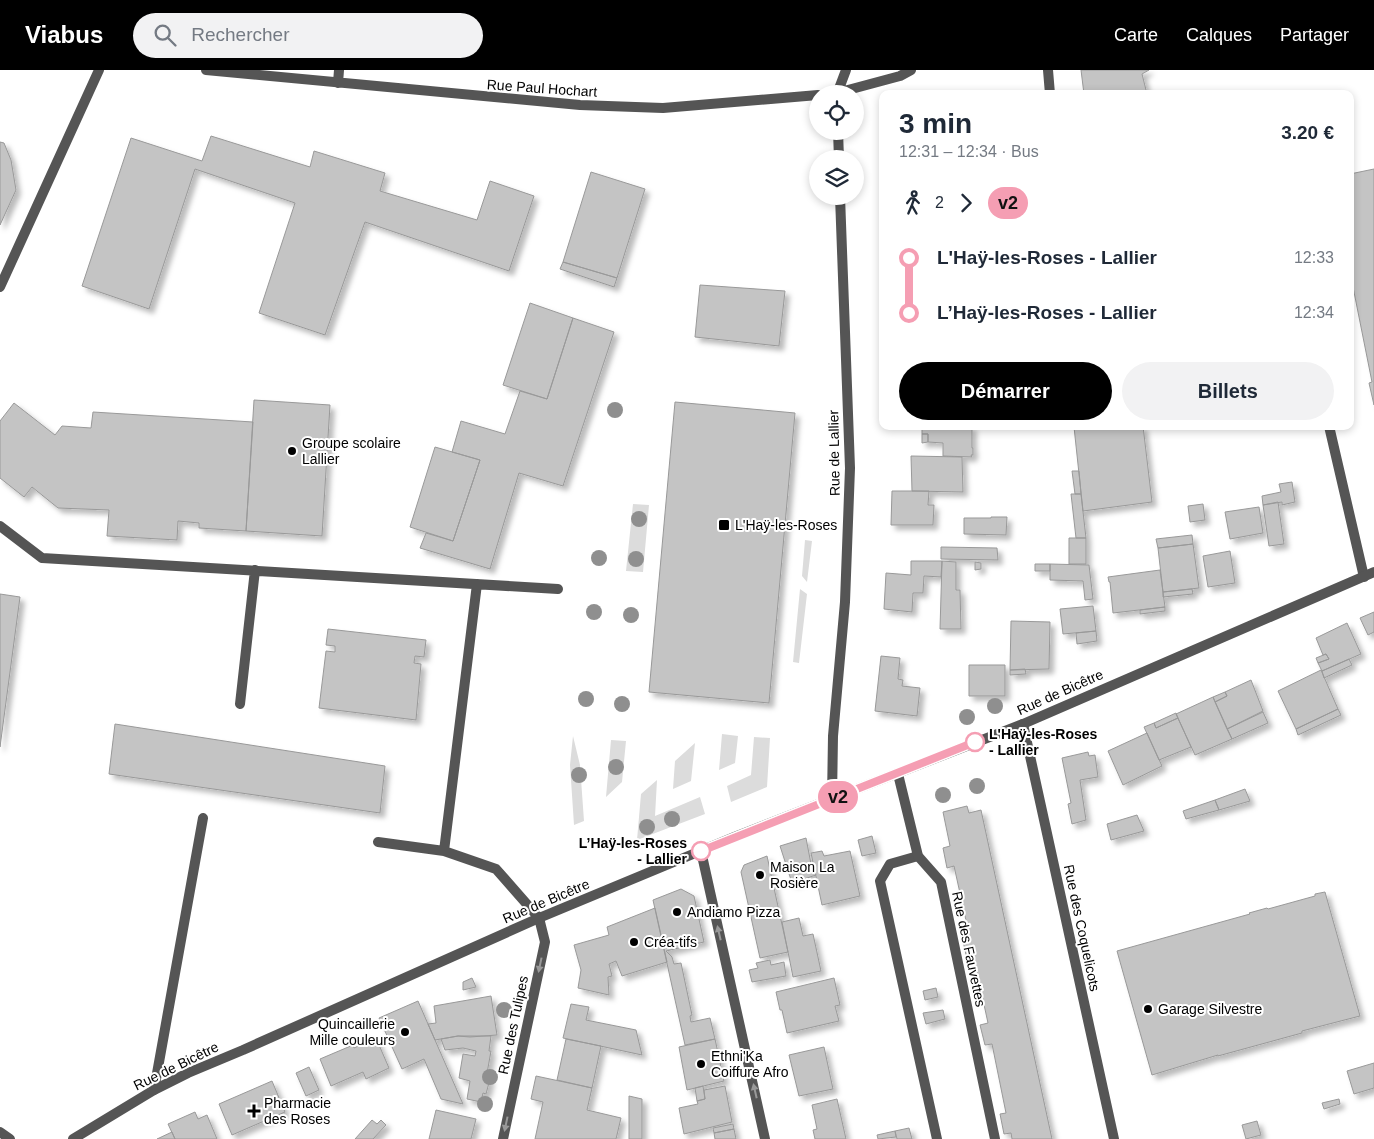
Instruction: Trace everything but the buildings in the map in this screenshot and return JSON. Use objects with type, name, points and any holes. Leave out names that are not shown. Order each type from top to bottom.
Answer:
[{"type":"street","points":[[0,287],[99,70]]},
{"type":"street","name":"Rue Paul Hochart","points":[[206,70],[561,104],[663,108],[809,96]]},
{"type":"street","points":[[338,83],[339,70]]},
{"type":"street","points":[[840,85],[846,70]]},
{"type":"street","points":[[864,86],[900,76],[911,70]]},
{"type":"street","points":[[1048,70],[1050,90]]},
{"type":"street","name":"Rue de Lallier","points":[[832,799],[833,736],[845,602],[850,468],[840,205]]},
{"type":"street","points":[[1330,430],[1364,577]]},
{"type":"street","points":[[0,526],[42,558],[558,589]]},
{"type":"street","points":[[240,704],[256,570]]},
{"type":"street","name":"Rue de Bicêtre","points":[[73,1139],[154,1090],[188,1073],[538,918],[701,851],[1024,724],[1374,572]]},
{"type":"street","points":[[444,851],[477,584]]},
{"type":"street","name":"Rue des Coquelicots","points":[[1024,724],[1114,1139]]},
{"type":"street","name":"Rue des Fauvettes","points":[[898,774],[918,856],[940,882],[995,1139]]},
{"type":"street","points":[[154,1090],[203,818]]},
{"type":"street","points":[[378,842],[444,851],[496,869],[538,918]]},
{"type":"street","points":[[701,851],[765,1139]]},
{"type":"street","points":[[918,856],[890,864],[880,881],[937,1139]]},
{"type":"street","name":"Rue des Tulipes","points":[[503,1139],[545,942],[538,918]]},
{"type":"street","points":[[0,1132],[10,1139]]},
{"type":"shaded area","points":[[633,504],[649,505],[643,572],[626,571]]},
{"type":"shaded area","points":[[805,540],[812,541],[807,582],[802,576]]},
{"type":"shaded area","points":[[800,589],[807,594],[799,663],[793,662]]},
{"type":"shaded area","points":[[722,734],[738,736],[735,763],[719,770]]},
{"type":"shaded area","points":[[573,736],[580,765],[584,821],[574,825],[570,765]]},
{"type":"shaded area","points":[[754,737],[770,738],[767,787],[731,802],[727,786],[751,775]]},
{"type":"shaded area","points":[[611,740],[626,741],[622,782],[606,797]]},
{"type":"shaded area","points":[[695,743],[691,781],[673,789],[675,761]]},
{"type":"shaded area","points":[[657,780],[655,816],[700,797],[705,814],[637,840],[641,794]]},
{"type":"bus line","name":"v2","points":[[701,851],[975,742]]},
{"type":"place","name":"Groupe scolaire Lallier","points":[[292,451]]},
{"type":"place","name":"L'Haÿ-les-Roses","points":[[724,525]]},
{"type":"place","name":"L'Haÿ-les-Roses - Lallier","points":[[975,742]]},
{"type":"place","name":"L’Haÿ-les-Roses - Lallier","points":[[701,851]]},
{"type":"place","name":"Maison La Rosière","points":[[760,875]]},
{"type":"place","name":"Andiamo Pizza","points":[[677,912]]},
{"type":"place","name":"Créa-tifs","points":[[634,942]]},
{"type":"place","name":"Garage Silvestre","points":[[1148,1009]]},
{"type":"place","name":"Quincaillerie Mille couleurs","points":[[405,1032]]},
{"type":"place","name":"Ethni'Ka Coiffure Afro","points":[[701,1064]]},
{"type":"place","name":"Pharmacie des Roses","points":[[254,1111]]}]
